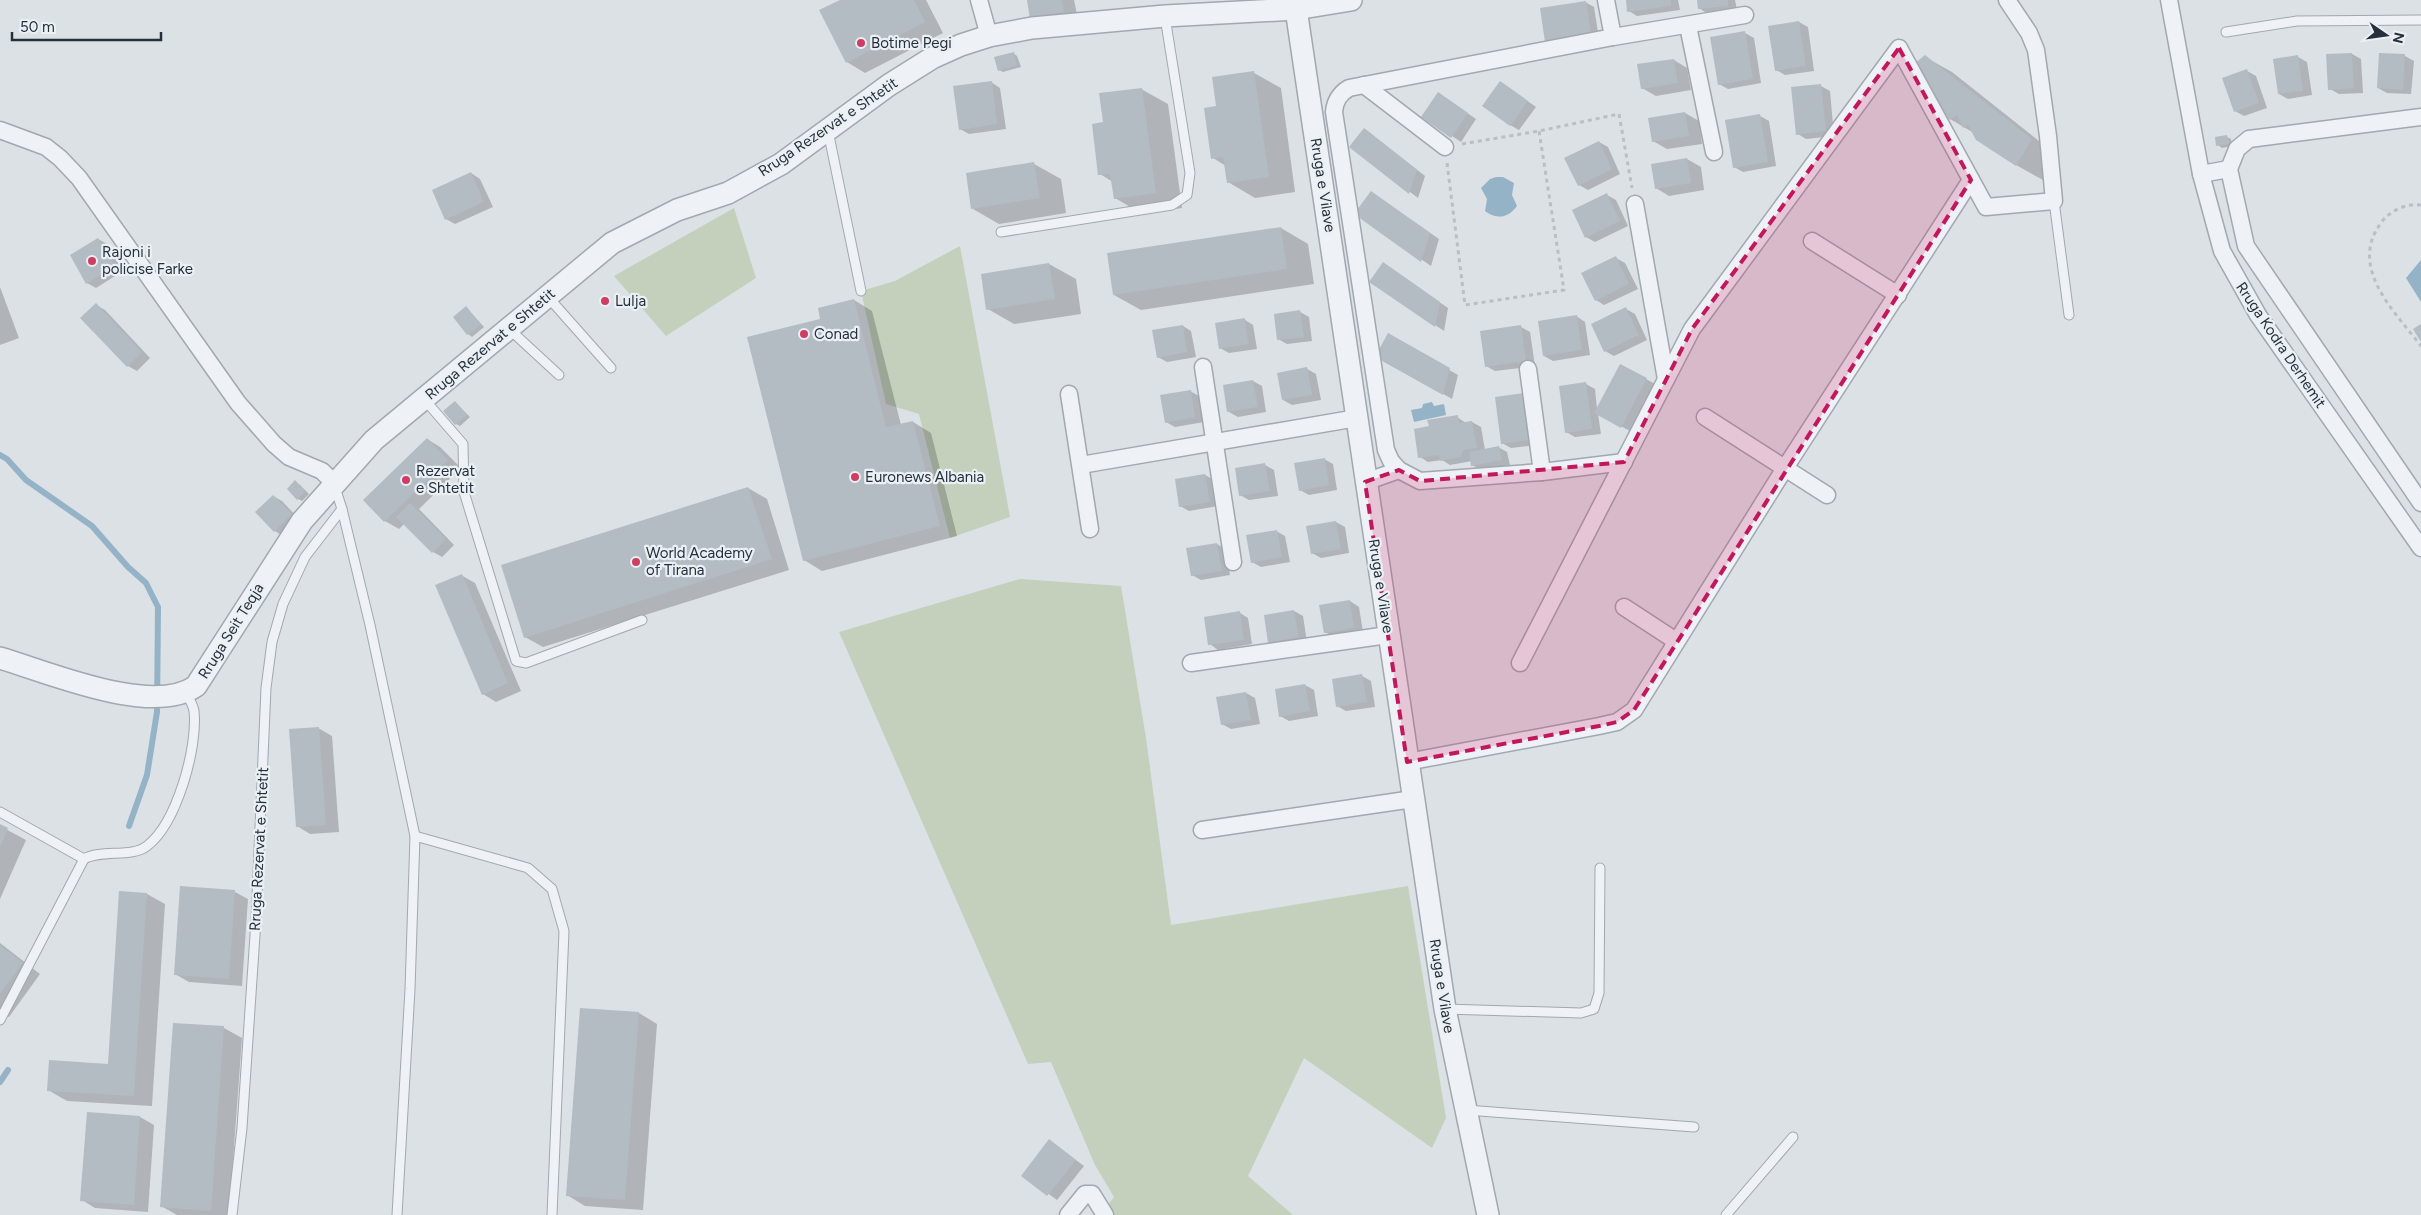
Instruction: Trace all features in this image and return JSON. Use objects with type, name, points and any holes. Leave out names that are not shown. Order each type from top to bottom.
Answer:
[{"type":"street","points":[[979,0],[989,36]]},
{"type":"street","points":[[1606,0],[1613,37]]},
{"type":"street","points":[[1520,663],[1692,329],[1899,48],[1986,207],[2054,201],[2048,136],[2036,50],[2029,33],[2007,0]]},
{"type":"street","name":"Rruga Kodra Derhemit","points":[[2169,0],[2201,174],[2222,251],[2236,279],[2258,315],[2421,548]]},
{"type":"street","points":[[1296,9],[1341,1]]},
{"type":"street","name":"Rruga Rezervat e Shtetit","points":[[338,498],[374,440],[612,244],[677,210],[728,193],[781,164],[889,85],[932,58],[961,45],[989,36],[1032,28],[1166,16],[1296,9]]},
{"type":"street","name":"Rruga e Vilave","points":[[1296,9],[1445,1009],[1488,1215]]},
{"type":"street","points":[[1624,462],[1542,472],[1420,481],[1399,470],[1391,461],[1386,450],[1334,112],[1335,105],[1343,92],[1349,88],[1613,37],[1745,15]]},
{"type":"street","points":[[1688,26],[1714,152]]},
{"type":"street","points":[[1364,85],[1445,147]]},
{"type":"street","points":[[2421,117],[2249,139],[2237,149],[2229,169],[2246,246],[2421,503]]},
{"type":"street","points":[[0,130],[46,147],[73,171],[97,201],[238,403],[274,444],[289,457],[322,471],[338,498]]},
{"type":"street","points":[[2201,174],[2229,169]]},
{"type":"street","points":[[1407,762],[1617,722],[1634,710],[1785,468],[1971,180]]},
{"type":"street","points":[[1635,204],[1666,379]]},
{"type":"street","points":[[1812,241],[1898,295]]},
{"type":"street","points":[[1203,368],[1233,562]]},
{"type":"street","points":[[1528,370],[1542,472]]},
{"type":"street","points":[[1069,394],[1090,529]]},
{"type":"street","points":[[1705,417],[1827,495]]},
{"type":"street","points":[[1081,465],[1214,444],[1357,418]]},
{"type":"street","points":[[1365,482],[1399,470]]},
{"type":"street","name":"Rruga Seit Teqja","points":[[183,693],[196,686],[302,521],[338,498]]},
{"type":"street","points":[[1624,608],[1676,641]]},
{"type":"street","points":[[1191,663],[1388,635]]},
{"type":"street","points":[[0,658],[120,694],[156,698],[183,693]]},
{"type":"street","points":[[1202,830],[1413,799]]},
{"type":"street","points":[[1068,1215],[1088,1193],[1092,1194],[1105,1215]]},
{"type":"lane","points":[[1001,232],[1172,205],[1187,194],[1190,173],[1166,16]]},
{"type":"lane","points":[[2226,32],[2297,21],[2421,20]]},
{"type":"lane","points":[[828,131],[861,291]]},
{"type":"lane","points":[[2054,201],[2069,315]]},
{"type":"lane","points":[[547,297],[611,368]]},
{"type":"lane","points":[[508,328],[559,375]]},
{"type":"lane","points":[[424,399],[463,444],[464,492],[516,661],[526,662],[642,620]]},
{"type":"lane","points":[[338,498],[370,626],[415,836],[410,989],[397,1215]]},
{"type":"lane","name":"Rruga Rezervat e Shtetit","points":[[232,1215],[243,1108],[256,920],[266,688],[272,642],[283,604],[305,557],[338,498]]},
{"type":"lane","points":[[0,1020],[84,858],[90,855],[124,852],[146,847],[162,830],[178,797],[194,734],[194,709],[183,693]]},
{"type":"lane","points":[[0,812],[84,858]]},
{"type":"lane","points":[[415,836],[528,868],[552,889],[564,931],[552,1215]]},
{"type":"lane","points":[[1445,1009],[1581,1013],[1594,1009],[1599,993],[1600,868]]},
{"type":"lane","points":[[1466,1110],[1694,1127]]},
{"type":"lane","points":[[1726,1215],[1793,1137]]},
{"type":"path","points":[[1539,131],[1564,290],[1465,305],[1445,147],[1539,131],[1620,114],[1635,204]]},
{"type":"path","points":[[2421,205],[2398,208],[2384,218],[2374,233],[2368,249],[2369,267],[2375,283],[2421,346]]},
{"type":"highlighted area","points":[[1899,48],[1971,180],[1634,710],[1617,722],[1407,762],[1365,482],[1399,470],[1420,481],[1624,462],[1692,329]]},
{"type":"green space","points":[[734,208],[756,278],[666,336],[614,276]]},
{"type":"green space","points":[[960,246],[1010,517],[950,538],[919,414],[886,404],[861,291],[895,281]]},
{"type":"green space","points":[[1020,579],[1121,586],[1146,738],[1171,925],[1408,886],[1446,1118],[1432,1148],[1304,1058],[1248,1176],[1293,1215],[1100,1215],[1114,1197],[1095,1165],[1051,1062],[1028,1064],[839,632]]},
{"type":"water","points":[[1503,177],[1514,183],[1512,195],[1517,206],[1510,213],[1498,217],[1485,211],[1487,199],[1481,188],[1490,179]]},
{"type":"water","points":[[2421,260],[2421,302],[2406,278]]},
{"type":"water","points":[[1432,402],[1434,406],[1444,404],[1446,415],[1414,422],[1411,410],[1422,408],[1423,404]]},
{"type":"building","name":"Botime Pegi","points":[[840,0],[914,0],[925,22],[846,63],[819,10]]},
{"type":"building","points":[[1027,0],[1062,0],[1064,12],[1030,19]]},
{"type":"building","points":[[1626,0],[1671,0],[1671,6],[1627,12]]},
{"type":"building","points":[[1697,0],[1728,0],[1728,6],[1698,9]]},
{"type":"building","points":[[1586,1],[1591,34],[1545,42],[1540,8]]},
{"type":"building","points":[[1799,21],[1806,66],[1775,71],[1768,26]]},
{"type":"building","points":[[1745,31],[1753,79],[1718,85],[1710,37]]},
{"type":"building","points":[[1014,52],[1017,65],[998,71],[994,57]]},
{"type":"building","points":[[2352,53],[2354,88],[2328,90],[2326,54]]},
{"type":"building","points":[[2379,53],[2405,54],[2403,90],[2377,88]]},
{"type":"building","points":[[1925,55],[2032,139],[2016,166],[1976,140],[1968,125],[1963,128],[1957,115],[1949,120],[1915,63]]},
{"type":"building","points":[[2298,55],[2303,91],[2278,94],[2273,59]]},
{"type":"building","points":[[1674,59],[1678,83],[1641,89],[1637,64]]},
{"type":"building","points":[[2247,69],[2259,103],[2234,112],[2222,78]]},
{"type":"building","points":[[1254,71],[1269,177],[1227,183],[1223,157],[1211,159],[1204,108],[1216,106],[1212,77]]},
{"type":"building","points":[[992,81],[997,124],[959,130],[953,86]]},
{"type":"building","points":[[1500,81],[1528,101],[1510,126],[1482,106]]},
{"type":"building","points":[[1821,84],[1826,131],[1796,135],[1791,87]]},
{"type":"building","points":[[1142,88],[1156,193],[1114,199],[1110,174],[1098,175],[1092,124],[1103,122],[1099,93]]},
{"type":"building","points":[[1438,92],[1468,113],[1451,138],[1421,117]]},
{"type":"building","points":[[1685,112],[1689,136],[1652,142],[1648,118]]},
{"type":"building","points":[[1760,114],[1768,162],[1733,168],[1725,120]]},
{"type":"building","points":[[1364,128],[1417,170],[1409,194],[1349,147]]},
{"type":"building","points":[[2227,135],[2229,144],[2216,146],[2215,137]]},
{"type":"building","points":[[1599,141],[1612,169],[1578,186],[1564,158]]},
{"type":"building","points":[[1687,158],[1691,183],[1655,189],[1651,164]]},
{"type":"building","points":[[1034,162],[1040,198],[971,209],[966,173]]},
{"type":"building","points":[[471,172],[484,202],[445,220],[432,190]]},
{"type":"building","points":[[1371,191],[1430,233],[1421,262],[1354,214]]},
{"type":"building","points":[[1607,193],[1620,221],[1585,238],[1572,210]]},
{"type":"building","points":[[1281,227],[1287,269],[1113,295],[1107,253]]},
{"type":"building","name":"Rajoni i policise Farke","points":[[98,238],[115,266],[86,284],[70,255]]},
{"type":"building","points":[[1616,256],[1629,284],[1595,301],[1581,273]]},
{"type":"building","points":[[1383,262],[1440,302],[1435,327],[1369,282]]},
{"type":"building","points":[[1049,263],[1055,299],[986,310],[981,274]]},
{"type":"building","name":"Euronews Albania","points":[[854,299],[886,427],[913,421],[940,526],[803,561],[747,337],[820,319],[818,308]]},
{"type":"building","points":[[96,303],[142,352],[127,367],[80,318]]},
{"type":"building","points":[[466,306],[481,325],[467,335],[453,317]]},
{"type":"building","points":[[1626,307],[1639,335],[1604,352],[1591,324]]},
{"type":"building","points":[[1300,310],[1304,337],[1277,340],[1274,314]]},
{"type":"building","points":[[1577,315],[1582,350],[1543,356],[1538,321]]},
{"type":"building","points":[[1245,318],[1248,344],[1219,349],[1215,323]]},
{"type":"building","points":[[2421,324],[2421,342],[2413,329]]},
{"type":"building","points":[[1183,325],[1187,352],[1157,358],[1152,330]]},
{"type":"building","points":[[1521,325],[1526,361],[1485,367],[1480,331]]},
{"type":"building","points":[[1388,333],[1450,368],[1443,395],[1375,357]]},
{"type":"building","points":[[1620,364],[1647,378],[1621,428],[1594,413]]},
{"type":"building","points":[[1307,367],[1312,395],[1282,400],[1277,373]]},
{"type":"building","points":[[1253,380],[1258,407],[1227,412],[1223,385]]},
{"type":"building","points":[[1586,382],[1592,429],[1565,433],[1559,386]]},
{"type":"building","points":[[1191,390],[1195,417],[1165,423],[1160,395]]},
{"type":"building","points":[[1524,393],[1530,440],[1501,444],[1495,397]]},
{"type":"building","points":[[455,401],[467,415],[455,425],[443,411]]},
{"type":"building","points":[[1458,415],[1459,423],[1472,421],[1477,448],[1463,450],[1461,457],[1440,461],[1439,455],[1418,458],[1414,429],[1429,426],[1427,420]]},
{"type":"building","name":"Rezervat e Shtetit","points":[[427,438],[448,460],[384,522],[363,500]]},
{"type":"building","points":[[1499,446],[1502,460],[1471,466],[1469,452]]},
{"type":"building","points":[[1325,458],[1329,485],[1299,491],[1294,463]]},
{"type":"building","points":[[1265,463],[1270,491],[1239,496],[1235,468]]},
{"type":"building","points":[[1205,474],[1210,502],[1179,507],[1175,479]]},
{"type":"building","points":[[295,480],[305,491],[297,500],[287,489]]},
{"type":"building","name":"World Academy of Tirana","points":[[748,487],[772,559],[524,638],[501,565]]},
{"type":"building","points":[[273,495],[292,514],[274,532],[255,512]]},
{"type":"building","points":[[410,503],[446,539],[432,553],[396,517]]},
{"type":"building","points":[[1336,521],[1341,549],[1311,554],[1306,526]]},
{"type":"building","points":[[1277,530],[1282,557],[1251,563],[1246,535]]},
{"type":"building","points":[[1217,543],[1222,571],[1191,576],[1186,548]]},
{"type":"building","points":[[462,574],[508,683],[482,695],[435,585]]},
{"type":"building","points":[[1350,600],[1354,628],[1324,633],[1319,605]]},
{"type":"building","points":[[1294,610],[1299,637],[1268,643],[1264,615]]},
{"type":"building","points":[[1240,611],[1244,640],[1208,645],[1204,617]]},
{"type":"building","points":[[1362,674],[1367,702],[1336,707],[1332,679]]},
{"type":"building","points":[[1305,684],[1310,711],[1279,717],[1275,689]]},
{"type":"building","points":[[1246,692],[1251,720],[1221,725],[1216,697]]},
{"type":"building","points":[[319,727],[326,825],[296,827],[289,729]]},
{"type":"building","points":[[0,824],[8,828],[0,847]]},
{"type":"building","points":[[180,886],[235,890],[229,979],[174,975]]},
{"type":"building","points":[[119,891],[147,893],[134,1096],[47,1091],[49,1060],[108,1064]]},
{"type":"building","points":[[0,945],[23,963],[0,994]]},
{"type":"building","points":[[580,1008],[639,1012],[625,1200],[566,1196]]},
{"type":"building","points":[[173,1023],[224,1026],[211,1211],[160,1207]]},
{"type":"building","points":[[87,1112],[140,1116],[134,1205],[80,1201]]},
{"type":"building","points":[[1049,1139],[1076,1160],[1047,1196],[1021,1176]]},
{"type":"waterway","points":[[0,455],[7,459],[26,480],[92,526],[128,567],[146,583],[158,607],[157,712],[147,775],[129,826]]},
{"type":"waterway","points":[[0,1082],[8,1070]]},
{"type":"place","name":"Botime Pegi","points":[[861,43]]},
{"type":"place","name":"Rajoni i policise Farke","points":[[92,261]]},
{"type":"place","name":"Lulja","points":[[605,301]]},
{"type":"place","name":"Conad","points":[[804,334]]},
{"type":"place","name":"Euronews Albania","points":[[855,477]]},
{"type":"place","name":"Rezervat e Shtetit","points":[[406,480]]},
{"type":"place","name":"World Academy of Tirana","points":[[636,562]]}]
